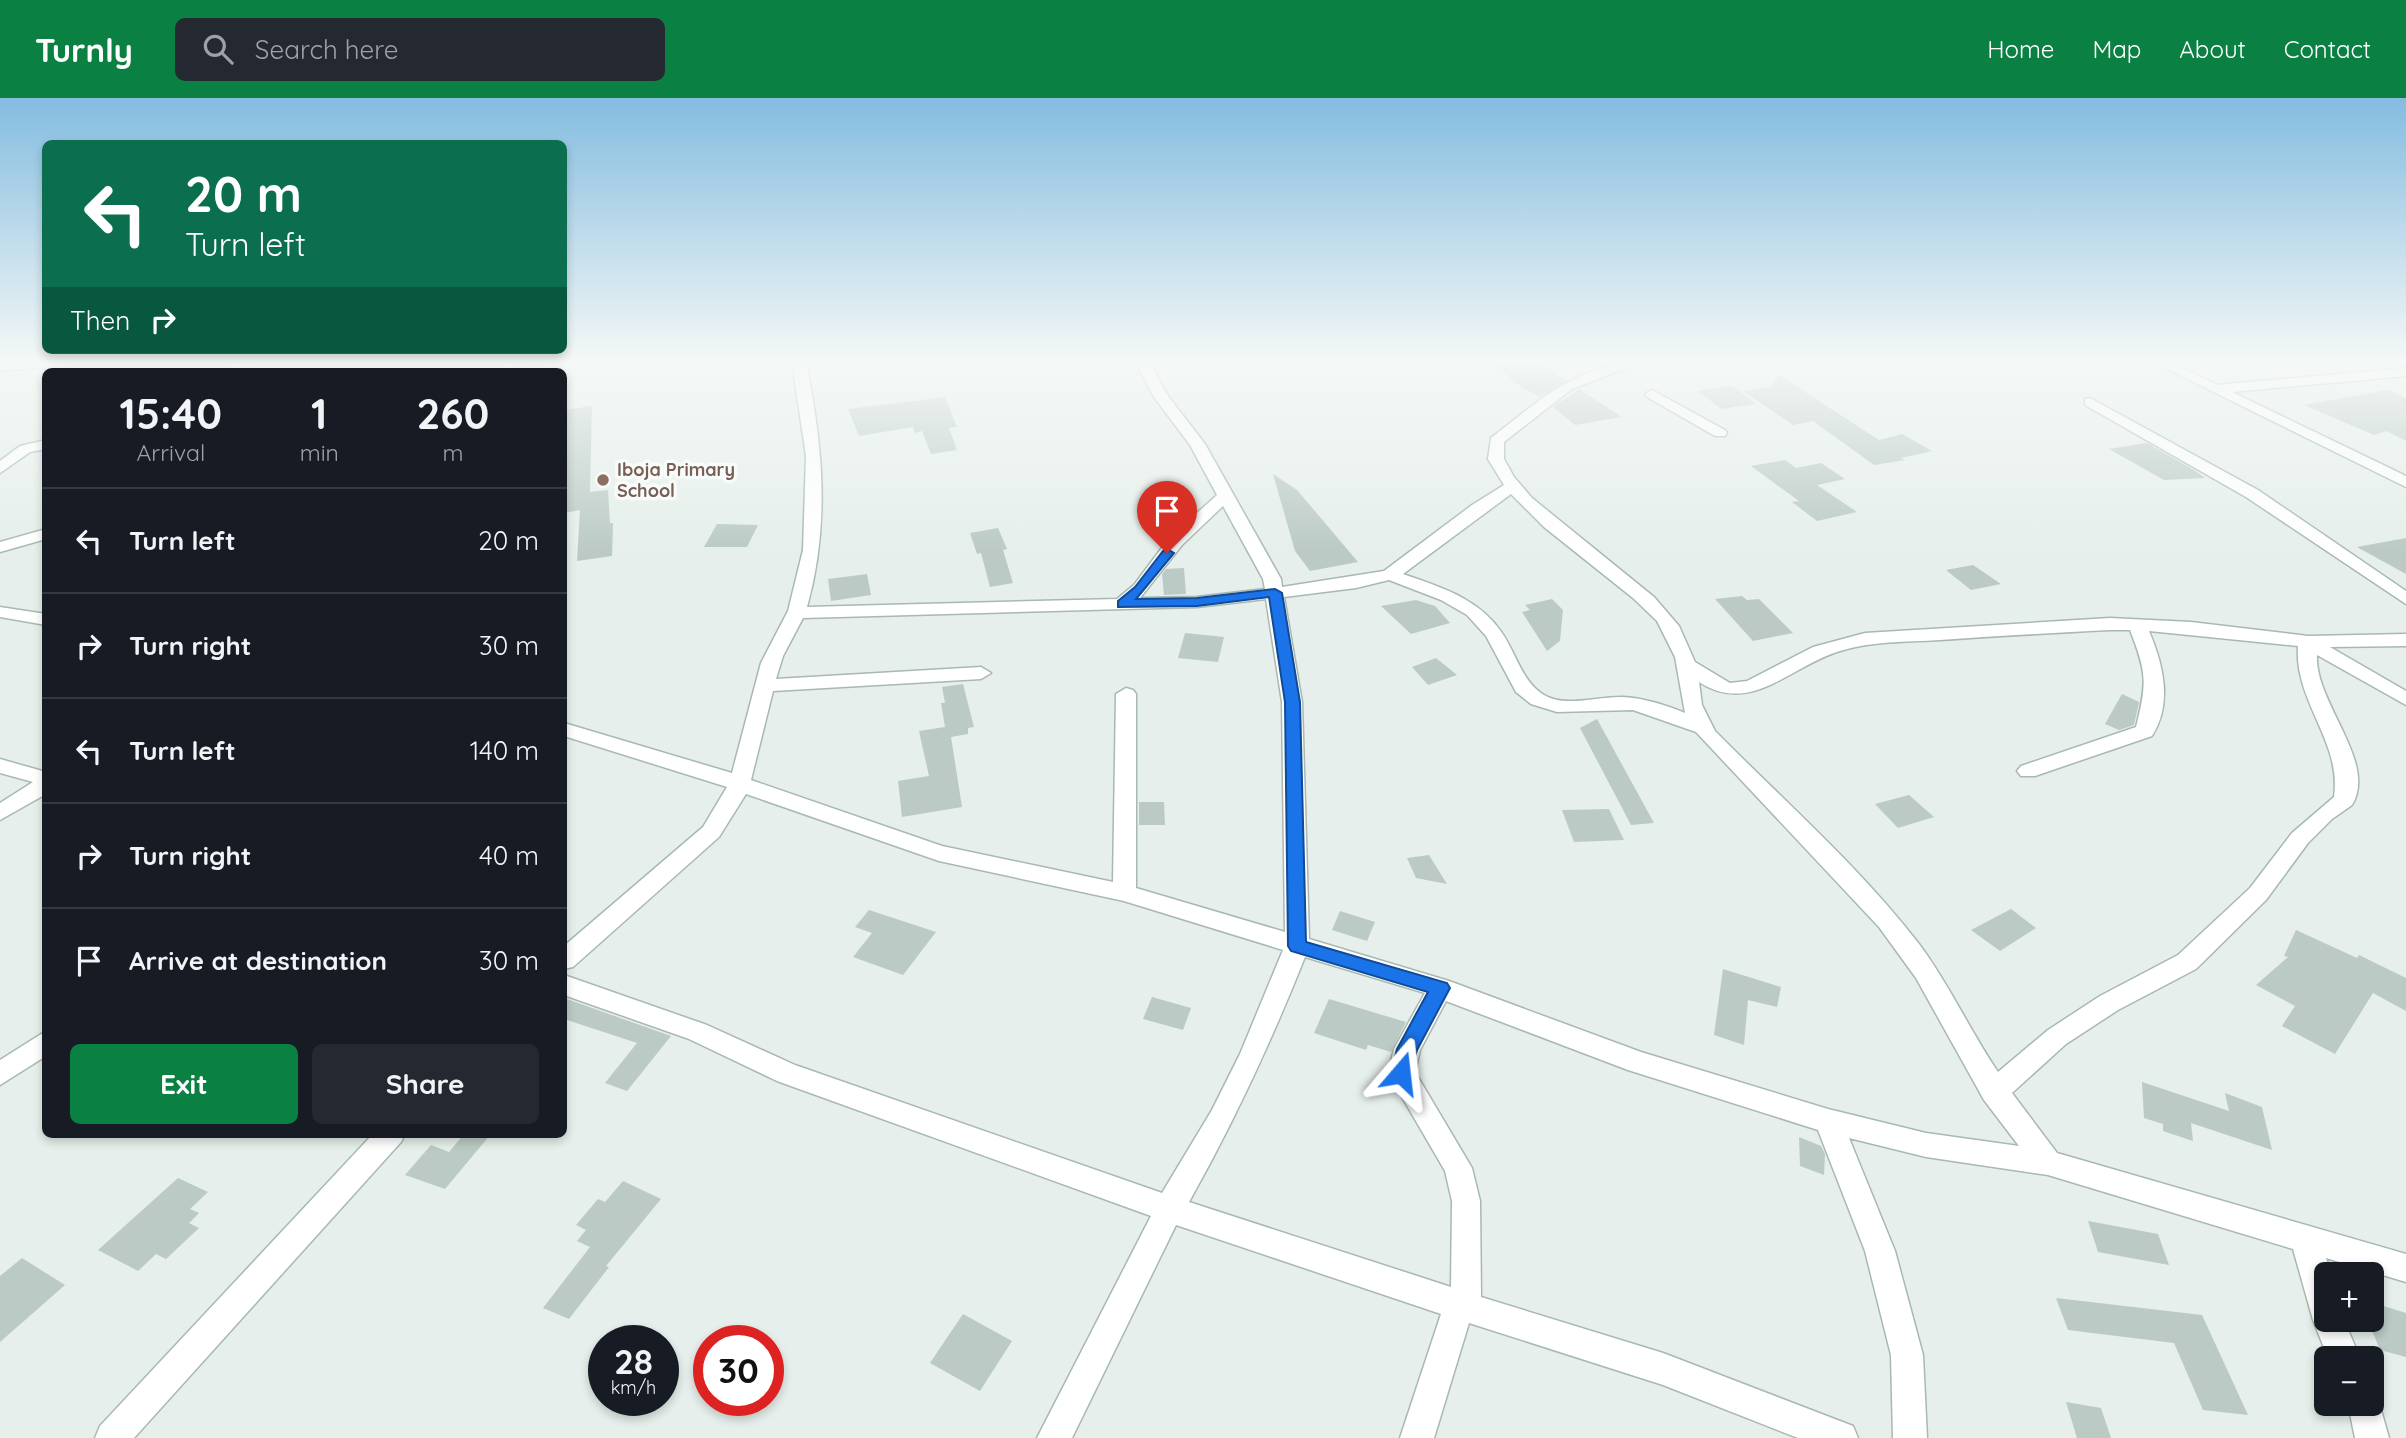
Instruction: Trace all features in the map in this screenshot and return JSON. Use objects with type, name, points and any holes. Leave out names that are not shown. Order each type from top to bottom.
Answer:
[{"type":"street","points":[[567,957],[711,832],[730,810],[740,784],[771,662],[796,614],[811,564],[814,486],[812,426]]},
{"type":"street","points":[[1055,1438],[1169,1209],[1242,1076],[1297,946],[1292,702],[1272,579],[1198,446],[1183,426]]},
{"type":"street","points":[[1516,426],[1496,441],[1493,449],[1512,488],[1532,508],[1643,596],[1668,622],[1687,665],[1693,709],[1704,728],[1746,776],[1830,856],[1910,949],[1937,989],[1958,1034],[1994,1092],[2048,1163]]},
{"type":"street","points":[[1707,426],[1720,433]]},
{"type":"street","points":[[2132,426],[2234,482],[2304,526],[2406,599]]},
{"type":"street","points":[[2289,426],[2406,482]]},
{"type":"street","points":[[0,468],[25,449],[42,445]]},
{"type":"street","points":[[796,614],[1197,602],[1356,583],[1390,575],[1478,508],[1512,488]]},
{"type":"street","points":[[1122,604],[1140,589],[1177,541],[1226,495]]},
{"type":"street","points":[[0,547],[42,535]]},
{"type":"street","points":[[1390,575],[1469,606],[1494,634],[1524,686],[1537,700],[1552,704],[1624,703],[1650,707],[1704,728]]},
{"type":"street","points":[[0,612],[42,619]]},
{"type":"street","points":[[1687,665],[1728,689],[1739,690],[1753,687],[1794,662],[1828,648],[1865,639],[2071,625],[2137,625],[2191,628],[2308,642],[2406,640]]},
{"type":"street","points":[[2028,771],[2145,732],[2155,689],[2153,664],[2137,625]]},
{"type":"street","points":[[1994,1092],[2057,1037],[2109,1003],[2187,961],[2258,894],[2300,838],[2324,814],[2344,800],[2348,784],[2339,739],[2307,670],[2308,642]]},
{"type":"street","points":[[2308,642],[2406,699]]},
{"type":"street","points":[[765,687],[981,673]]},
{"type":"street","points":[[1124,893],[1126,694]]},
{"type":"street","points":[[567,730],[740,784],[940,853],[1124,893],[1440,988],[1637,1062],[1828,1121],[1926,1145],[2048,1163],[2306,1241],[2406,1268]]},
{"type":"street","points":[[0,766],[42,784]]},
{"type":"street","points":[[0,813],[42,786]]},
{"type":"street","points":[[567,986],[698,1032],[786,1073],[1169,1209],[1462,1307],[1663,1368],[1841,1438]]},
{"type":"street","points":[[1417,1438],[1462,1307],[1466,1201],[1458,1168],[1401,1073],[1407,1049],[1440,988]]},
{"type":"street","points":[[0,1074],[42,1044]]},
{"type":"street","points":[[1828,1121],[1880,1251],[1907,1355],[1910,1438]]},
{"type":"street","points":[[112,1438],[387,1138]]},
{"type":"street","points":[[2306,1241],[2314,1268]]},
{"type":"street","points":[[2367,1416],[2372,1438]]},
{"type":"building","points":[[567,426],[592,426],[590,492],[608,490],[610,523],[613,523],[612,556],[577,561],[580,510],[567,512]]},
{"type":"building","points":[[855,426],[956,426],[949,428],[957,450],[931,454],[922,431],[915,433],[913,427],[859,436]]},
{"type":"building","points":[[1819,426],[1857,426],[1879,440],[1902,434],[1932,451],[1901,458],[1905,460],[1874,465]]},
{"type":"building","points":[[2352,426],[2406,426],[2406,441],[2387,431],[2374,435]]},
{"type":"building","points":[[2147,443],[2205,478],[2164,480],[2109,449]]},
{"type":"building","points":[[1785,460],[1796,468],[1821,463],[1845,479],[1817,485],[1857,512],[1817,521],[1792,502],[1799,501],[1751,466]]},
{"type":"building","points":[[1273,474],[1297,490],[1358,562],[1310,571],[1295,551]]},
{"type":"building","points":[[717,524],[758,525],[747,547],[704,547]]},
{"type":"building","points":[[998,528],[1007,549],[1003,550],[1013,583],[990,587],[981,553],[977,554],[970,533]]},
{"type":"building","points":[[2406,538],[2406,574],[2357,547]]},
{"type":"building","points":[[1973,565],[2001,584],[1971,590],[1946,570]]},
{"type":"building","points":[[1184,568],[1186,594],[1164,595],[1162,574],[1166,569]]},
{"type":"building","points":[[867,574],[871,595],[831,601],[828,579]]},
{"type":"building","points":[[1742,596],[1747,600],[1759,599],[1793,633],[1753,641],[1715,599]]},
{"type":"building","points":[[1552,599],[1563,610],[1560,641],[1547,651],[1522,612],[1530,610],[1525,605]]},
{"type":"building","points":[[1416,600],[1435,606],[1450,623],[1411,634],[1381,606]]},
{"type":"building","points":[[1185,633],[1224,637],[1218,662],[1178,658]]},
{"type":"building","points":[[1436,658],[1457,675],[1428,685],[1412,667]]},
{"type":"building","points":[[963,684],[974,727],[968,728],[968,734],[951,737],[962,807],[902,817],[898,781],[929,776],[919,731],[945,727],[941,703],[945,703],[942,687]]},
{"type":"building","points":[[2122,694],[2139,702],[2134,725],[2119,730],[2105,724]]},
{"type":"building","points":[[1597,719],[1654,823],[1631,825],[1580,728]]},
{"type":"building","points":[[1909,795],[1934,817],[1898,828],[1875,804]]},
{"type":"building","points":[[1139,802],[1164,802],[1165,825],[1139,825]]},
{"type":"building","points":[[1609,809],[1624,840],[1574,842],[1562,810]]},
{"type":"building","points":[[1429,855],[1447,884],[1416,878],[1407,858]]},
{"type":"building","points":[[2011,909],[2036,928],[2000,951],[1971,930]]},
{"type":"building","points":[[869,910],[936,932],[903,975],[853,957],[872,933],[855,927]]},
{"type":"building","points":[[1340,911],[1375,922],[1367,941],[1332,930]]},
{"type":"building","points":[[2296,930],[2357,958],[2359,955],[2406,978],[2406,1011],[2373,993],[2335,1054],[2282,1026],[2295,1006],[2256,985],[2288,957],[2284,956]]},
{"type":"building","points":[[1723,969],[1781,987],[1777,1007],[1748,1000],[1744,1045],[1714,1035]]},
{"type":"building","points":[[1152,997],[1191,1008],[1183,1030],[1143,1019]]},
{"type":"building","points":[[567,999],[671,1036],[627,1091],[605,1083],[637,1043],[567,1020]]},
{"type":"building","points":[[1329,999],[1406,1022],[1391,1052],[1368,1045],[1366,1050],[1314,1033]]},
{"type":"building","points":[[2142,1082],[2229,1111],[2225,1093],[2262,1107],[2272,1150],[2191,1123],[2193,1141],[2163,1131],[2163,1124],[2144,1118]]},
{"type":"building","points":[[1799,1137],[1821,1146],[1825,1154],[1824,1175],[1800,1166]]},
{"type":"building","points":[[461,1138],[488,1138],[445,1189],[405,1175],[431,1145],[449,1152]]},
{"type":"building","points":[[178,1178],[208,1192],[190,1209],[199,1213],[189,1223],[199,1228],[166,1259],[156,1254],[138,1271],[98,1250]]},
{"type":"building","points":[[623,1181],[661,1199],[606,1266],[609,1267],[569,1319],[543,1308],[590,1247],[577,1241],[586,1230],[576,1225],[598,1199],[605,1202]]},
{"type":"building","points":[[2088,1221],[2158,1234],[2169,1265],[2098,1252]]},
{"type":"building","points":[[22,1258],[65,1285],[0,1342],[0,1276]]},
{"type":"building","points":[[2056,1298],[2202,1315],[2248,1415],[2203,1410],[2174,1343],[2068,1330]]},
{"type":"building","points":[[2384,1306],[2406,1313],[2406,1357],[2384,1351],[2384,1346],[2378,1346],[2373,1332],[2384,1332]]},
{"type":"building","points":[[963,1314],[1012,1341],[980,1391],[930,1363]]},
{"type":"building","points":[[2066,1402],[2101,1408],[2111,1438],[2077,1438]]},
{"type":"place","name":"Iboja Primary School","points":[[603,480]]},
{"type":"route","points":[[1167,553],[1140,589],[1122,604],[1197,602],[1275,593],[1292,702],[1297,946],[1440,988],[1407,1049],[1401,1073]]}]
